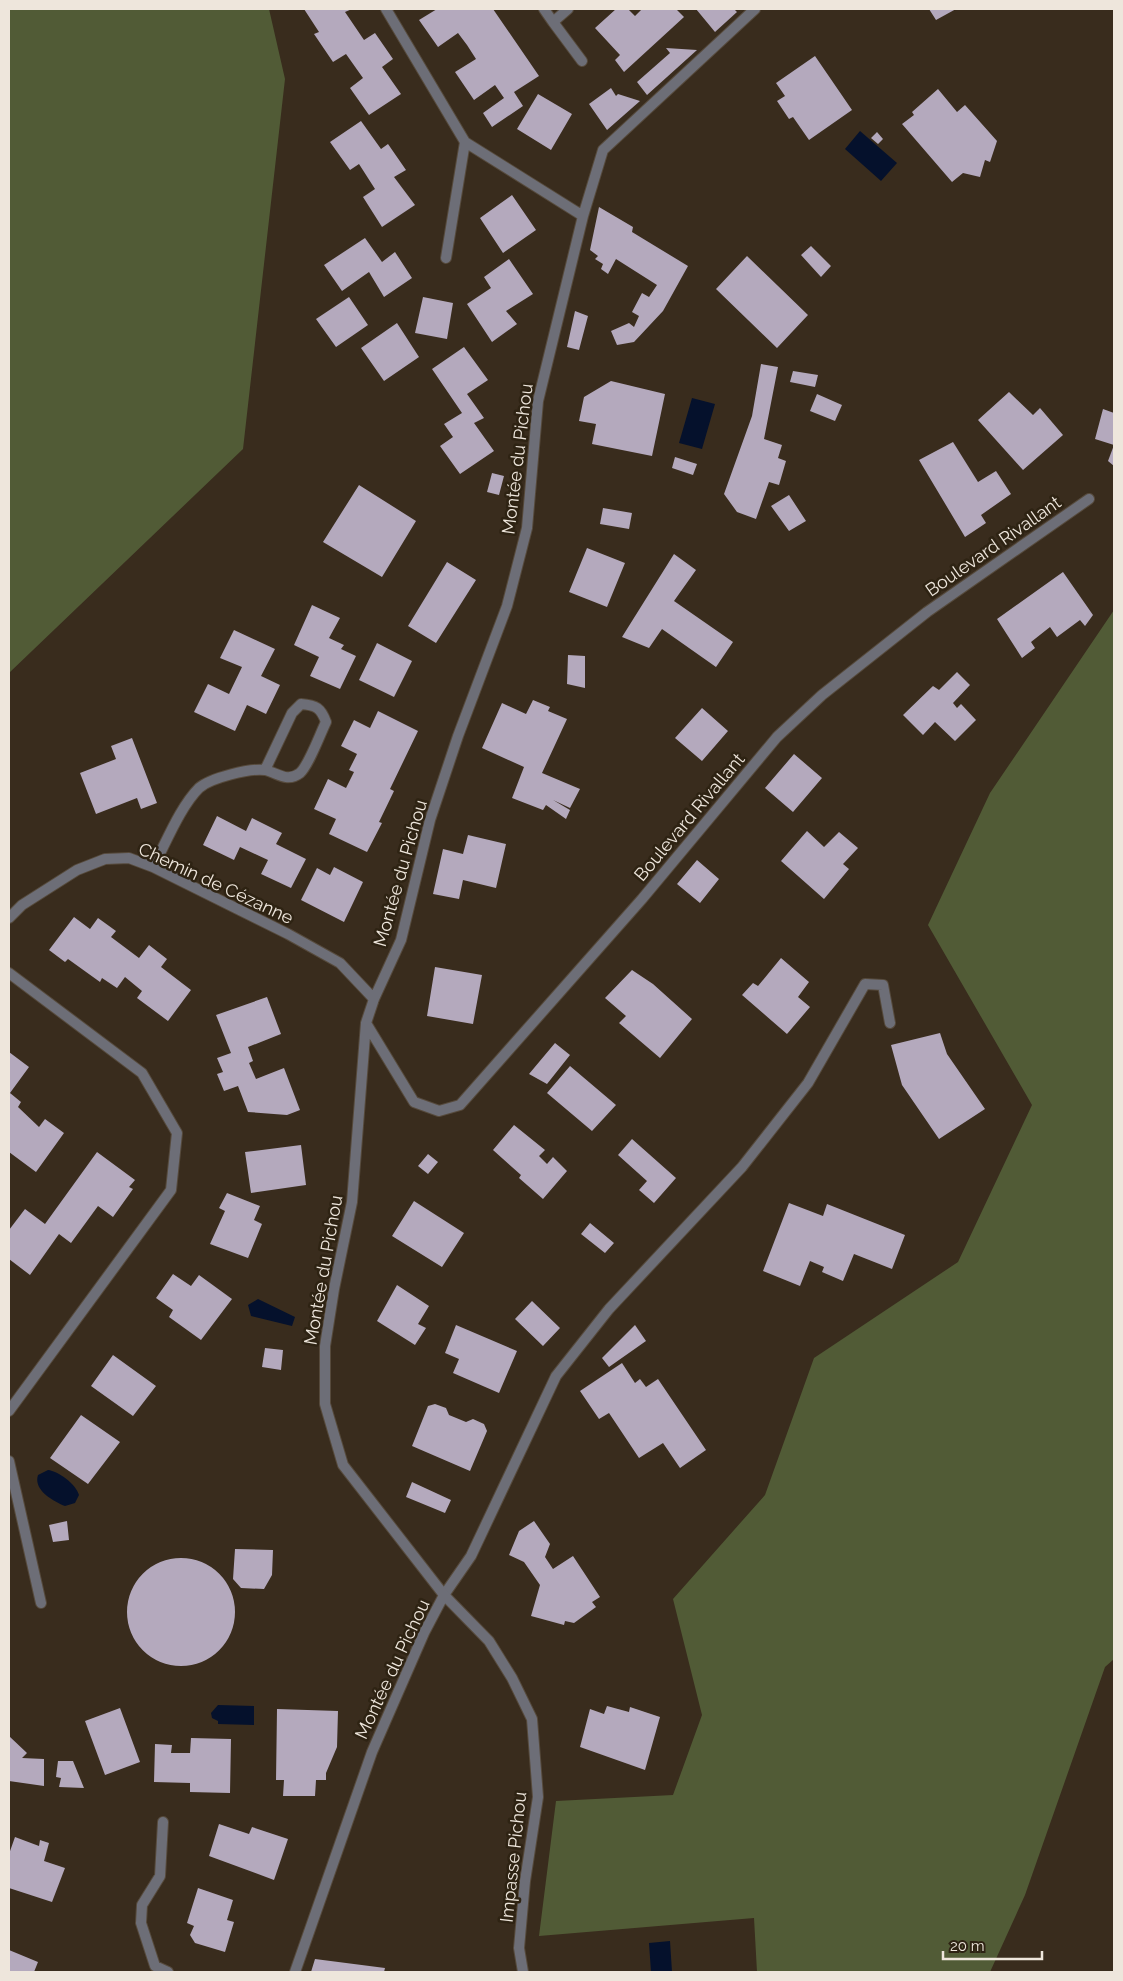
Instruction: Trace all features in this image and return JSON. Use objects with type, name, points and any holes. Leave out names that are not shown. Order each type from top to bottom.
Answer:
[{"type":"street","points":[[386,9],[465,142],[583,216]]},
{"type":"street","points":[[544,9],[582,61]]},
{"type":"street","points":[[553,22],[568,9]]},
{"type":"street","name":"Montée du Pichou","points":[[295,1972],[372,1752],[424,1633],[444,1595],[344,1465],[325,1404],[325,1346],[334,1289],[352,1202],[366,1023],[374,999],[401,940],[430,820],[458,736],[507,606],[527,528],[538,401],[583,216],[603,150],[756,9]]},
{"type":"street","points":[[446,258],[465,142]]},
{"type":"street","name":"Boulevard Rivallant","points":[[366,1023],[414,1102],[439,1111],[460,1105],[642,899],[777,737],[822,695],[927,612],[1089,499]]},
{"type":"street","points":[[153,867],[189,801],[201,787],[243,770],[264,770],[283,778],[293,777],[302,772],[326,722],[322,710],[314,705],[301,704],[292,713],[264,770]]},
{"type":"street","name":"Chemin de Cézanne","points":[[9,918],[22,905],[49,886],[78,870],[105,859],[129,858],[153,867],[288,934],[340,963],[374,999]]},
{"type":"street","points":[[9,973],[142,1073],[177,1133],[171,1190],[9,1412]]},
{"type":"street","points":[[444,1595],[471,1556],[556,1376],[609,1309],[742,1167],[808,1083],[865,984],[883,984],[890,1023]]},
{"type":"street","points":[[9,1462],[41,1603]]},
{"type":"street","name":"Impasse Pichou","points":[[444,1595],[489,1641],[512,1678],[532,1719],[538,1797],[524,1890],[519,1948],[523,1972]]},
{"type":"street","points":[[162,1822],[160,1876],[142,1905],[142,1923],[155,1966],[168,1972]]},
{"type":"green space","points":[[9,9],[269,9],[285,79],[243,449],[9,673]]},
{"type":"green space","points":[[1114,610],[1114,1659],[1105,1667],[1025,1895],[990,1972],[757,1972],[754,1918],[539,1936],[556,1801],[673,1795],[702,1715],[673,1599],[765,1495],[814,1358],[958,1262],[1032,1105],[928,925],[990,793]]},
{"type":"water","points":[[860,131],[897,163],[881,181],[845,149]]},
{"type":"water","points":[[692,398],[715,404],[702,449],[679,443]]},
{"type":"water","points":[[258,1299],[295,1317],[292,1326],[251,1316],[248,1305]]},
{"type":"water","points":[[48,1470],[61,1475],[71,1483],[79,1495],[75,1503],[65,1506],[50,1498],[41,1490],[37,1480],[38,1475]]},
{"type":"water","points":[[218,1705],[254,1706],[254,1725],[218,1724],[218,1721],[212,1718],[211,1713]]},
{"type":"water","points":[[670,1941],[672,1972],[651,1972],[649,1943]]},
{"type":"building","points":[[304,9],[352,9],[345,12],[364,40],[375,33],[393,59],[382,67],[401,94],[369,115],[350,88],[363,78],[346,54],[333,62],[314,34],[319,32]]},
{"type":"building","points":[[437,9],[493,9],[539,76],[514,92],[523,106],[492,127],[483,113],[504,98],[495,85],[474,100],[455,72],[476,59],[467,45],[458,33],[438,47],[419,20]]},
{"type":"building","points":[[616,9],[628,9],[635,16],[642,9],[676,9],[684,17],[624,72],[615,60],[620,55],[595,28]]},
{"type":"building","points":[[696,9],[734,9],[737,12],[715,32]]},
{"type":"building","points":[[929,9],[956,9],[936,20]]},
{"type":"building","points":[[666,48],[697,50],[647,95],[637,82],[670,53]]},
{"type":"building","points":[[815,56],[852,110],[809,140],[793,117],[789,119],[777,101],[785,96],[776,83]]},
{"type":"building","points":[[611,88],[616,96],[618,94],[640,101],[607,130],[589,104]]},
{"type":"building","points":[[938,89],[957,112],[965,105],[997,141],[990,162],[985,160],[980,177],[963,173],[952,182],[902,124],[914,115],[912,112]]},
{"type":"building","points":[[538,94],[572,114],[551,150],[517,129]]},
{"type":"building","points":[[361,121],[381,149],[388,144],[406,170],[394,177],[415,205],[382,227],[363,197],[375,189],[359,164],[350,170],[330,142]]},
{"type":"building","points":[[877,132],[883,139],[878,144],[871,138]]},
{"type":"building","points":[[512,195],[536,230],[503,253],[480,218]]},
{"type":"building","points":[[599,207],[633,227],[632,232],[688,266],[663,311],[634,342],[617,345],[611,331],[629,323],[634,327],[639,316],[632,312],[642,293],[649,297],[657,285],[616,259],[608,274],[601,269],[603,264],[595,259],[598,256],[590,250]]},
{"type":"building","points":[[365,238],[382,262],[395,252],[412,278],[384,297],[369,272],[342,291],[324,265]]},
{"type":"building","points":[[811,246],[831,266],[821,277],[801,255]]},
{"type":"building","points":[[747,256],[808,315],[777,348],[716,289]]},
{"type":"building","points":[[509,259],[533,294],[506,311],[517,324],[492,342],[467,304],[491,288],[484,277]]},
{"type":"building","points":[[349,297],[368,325],[336,347],[316,319]]},
{"type":"building","points":[[423,297],[453,303],[447,339],[415,333]]},
{"type":"building","points":[[575,311],[588,316],[579,350],[567,347]]},
{"type":"building","points":[[397,323],[419,357],[384,381],[361,348]]},
{"type":"building","points":[[464,347],[488,380],[467,394],[484,418],[474,423],[494,451],[460,474],[440,446],[453,437],[444,424],[462,413],[432,369]]},
{"type":"building","points":[[761,364],[778,367],[764,439],[782,445],[778,458],[786,461],[779,485],[769,482],[756,519],[737,512],[724,494],[752,416]]},
{"type":"building","points":[[793,371],[818,375],[815,387],[790,382]]},
{"type":"building","points":[[611,381],[665,394],[652,456],[592,444],[596,424],[579,421],[584,397]]},
{"type":"building","points":[[1009,392],[1033,415],[1040,408],[1063,435],[1023,470],[978,420]]},
{"type":"building","points":[[817,394],[842,405],[835,421],[810,411]]},
{"type":"building","points":[[1103,409],[1114,413],[1114,445],[1095,439]]},
{"type":"building","points":[[953,442],[978,482],[996,471],[1011,494],[981,515],[986,523],[965,537],[919,460]]},
{"type":"building","points":[[1114,445],[1114,466],[1108,461]]},
{"type":"building","points":[[675,457],[697,464],[693,475],[672,468]]},
{"type":"building","points":[[492,473],[504,476],[499,495],[487,492]]},
{"type":"building","points":[[359,485],[416,521],[382,577],[323,542]]},
{"type":"building","points":[[789,495],[806,521],[789,531],[771,506]]},
{"type":"building","points":[[603,508],[632,513],[629,529],[600,524]]},
{"type":"building","points":[[587,548],[625,563],[607,607],[569,592]]},
{"type":"building","points":[[674,554],[696,570],[674,601],[733,642],[716,667],[662,629],[649,648],[622,637]]},
{"type":"building","points":[[447,562],[476,580],[436,643],[408,626]]},
{"type":"building","points":[[1063,572],[1093,615],[1085,626],[1080,620],[1057,637],[1050,627],[1031,642],[1035,648],[1022,658],[997,619]]},
{"type":"building","points":[[312,605],[340,618],[329,638],[344,645],[341,649],[356,656],[340,689],[310,676],[319,657],[294,645]]},
{"type":"building","points":[[234,630],[275,649],[261,676],[280,685],[266,714],[247,705],[235,731],[194,712],[208,684],[229,694],[242,667],[220,658]]},
{"type":"building","points":[[377,643],[412,661],[394,697],[359,680]]},
{"type":"building","points":[[568,655],[585,656],[585,688],[567,684]]},
{"type":"building","points":[[957,672],[970,685],[953,703],[957,708],[961,704],[976,720],[955,741],[935,722],[923,735],[903,715],[933,686],[939,690]]},
{"type":"building","points":[[533,700],[550,707],[548,711],[567,719],[542,773],[580,789],[570,808],[553,800],[570,810],[566,819],[546,805],[543,810],[512,798],[524,767],[482,748],[502,703],[526,714]]},
{"type":"building","points":[[702,708],[728,731],[702,761],[675,738]]},
{"type":"building","points":[[378,711],[418,731],[390,789],[394,791],[379,822],[382,823],[367,852],[329,834],[336,819],[314,809],[328,779],[346,788],[354,772],[349,770],[357,754],[341,746],[354,720],[370,728]]},
{"type":"building","points":[[132,738],[157,803],[141,809],[137,798],[96,814],[80,773],[116,759],[111,746]]},
{"type":"building","points":[[794,754],[822,778],[793,812],[765,788]]},
{"type":"building","points":[[217,816],[246,831],[252,818],[282,833],[276,844],[306,859],[291,888],[261,874],[268,860],[240,847],[234,860],[203,845]]},
{"type":"building","points":[[807,831],[824,847],[839,832],[858,848],[843,864],[849,869],[824,899],[781,861]]},
{"type":"building","points":[[468,835],[506,844],[496,888],[463,880],[459,899],[433,894],[443,849],[463,854]]},
{"type":"building","points":[[697,860],[719,879],[700,903],[677,884]]},
{"type":"building","points":[[334,867],[363,882],[344,922],[301,900],[317,868],[330,875]]},
{"type":"building","points":[[74,917],[90,929],[98,918],[116,931],[111,937],[139,958],[149,945],[167,959],[161,967],[191,990],[168,1021],[137,998],[142,991],[125,977],[117,988],[102,978],[100,982],[68,959],[65,962],[49,950]]},
{"type":"building","points":[[781,958],[809,982],[798,997],[810,1007],[787,1034],[742,995],[753,983],[758,986]]},
{"type":"building","points":[[435,967],[482,975],[473,1024],[427,1016]]},
{"type":"building","points":[[632,970],[653,984],[692,1019],[660,1058],[619,1023],[626,1016],[605,998]]},
{"type":"building","points":[[267,997],[281,1034],[248,1047],[253,1061],[249,1063],[256,1079],[284,1068],[300,1110],[287,1115],[248,1112],[238,1086],[224,1091],[217,1074],[223,1072],[217,1058],[231,1053],[216,1015]]},
{"type":"building","points":[[940,1033],[947,1054],[985,1109],[939,1139],[902,1085],[891,1045]]},
{"type":"building","points":[[555,1043],[570,1055],[547,1084],[529,1074]]},
{"type":"building","points":[[9,1052],[29,1067],[10,1093],[21,1102],[18,1107],[39,1127],[45,1119],[64,1133],[36,1172],[9,1152]]},
{"type":"building","points":[[570,1066],[616,1105],[592,1131],[547,1093]]},
{"type":"building","points":[[514,1125],[545,1150],[539,1156],[547,1164],[553,1157],[567,1171],[543,1199],[519,1178],[521,1175],[493,1150]]},
{"type":"building","points":[[632,1139],[676,1178],[654,1203],[639,1190],[647,1181],[618,1155]]},
{"type":"building","points":[[301,1145],[306,1185],[251,1193],[245,1152]]},
{"type":"building","points":[[97,1152],[135,1180],[129,1187],[133,1189],[113,1217],[98,1206],[71,1243],[59,1234],[30,1275],[9,1259],[9,1230],[25,1209],[45,1224]]},
{"type":"building","points":[[428,1154],[438,1162],[428,1174],[418,1166]]},
{"type":"building","points":[[227,1193],[260,1206],[254,1220],[262,1224],[248,1258],[210,1244],[225,1211],[219,1208]]},
{"type":"building","points":[[414,1201],[464,1233],[442,1267],[392,1236]]},
{"type":"building","points":[[789,1203],[823,1216],[827,1204],[905,1235],[892,1269],[854,1254],[843,1281],[822,1272],[824,1267],[810,1261],[800,1286],[763,1271]]},
{"type":"building","points":[[590,1223],[614,1243],[605,1253],[581,1234]]},
{"type":"building","points":[[173,1274],[191,1286],[199,1275],[232,1299],[201,1340],[169,1317],[173,1310],[156,1298]]},
{"type":"building","points":[[397,1285],[429,1306],[418,1324],[426,1328],[415,1345],[377,1321]]},
{"type":"building","points":[[532,1301],[560,1328],[543,1346],[515,1319]]},
{"type":"building","points":[[456,1325],[517,1351],[499,1393],[453,1373],[459,1359],[445,1353]]},
{"type":"building","points":[[635,1325],[646,1341],[609,1367],[602,1358]]},
{"type":"building","points":[[265,1348],[283,1350],[281,1370],[262,1367]]},
{"type":"building","points":[[113,1355],[156,1386],[133,1416],[91,1386]]},
{"type":"building","points":[[622,1363],[635,1383],[640,1379],[646,1387],[658,1379],[706,1450],[680,1468],[663,1443],[639,1458],[609,1413],[599,1419],[580,1391]]},
{"type":"building","points":[[435,1404],[446,1408],[449,1415],[466,1422],[473,1419],[484,1424],[487,1431],[470,1471],[412,1446],[428,1406]]},
{"type":"building","points":[[81,1415],[120,1442],[88,1484],[50,1458]]},
{"type":"building","points":[[412,1482],[451,1500],[445,1513],[406,1497]]},
{"type":"building","points":[[67,1521],[69,1540],[53,1542],[49,1525]]},
{"type":"building","points":[[534,1521],[550,1544],[545,1557],[553,1569],[573,1556],[600,1597],[592,1602],[596,1607],[574,1623],[565,1621],[564,1625],[531,1616],[540,1585],[524,1562],[509,1555],[519,1531]]},
{"type":"building","points":[[235,1549],[273,1550],[272,1575],[264,1589],[241,1588],[233,1579]]},
{"type":"building","points":[[181,1558],[202,1562],[219,1574],[231,1591],[235,1612],[231,1633],[219,1650],[202,1662],[181,1666],[160,1662],[143,1650],[131,1633],[127,1612],[131,1591],[143,1574],[160,1562]]},
{"type":"building","points":[[607,1706],[629,1712],[630,1707],[660,1717],[645,1770],[580,1747],[590,1709],[604,1714]]},
{"type":"building","points":[[120,1708],[140,1762],[105,1775],[85,1721]]},
{"type":"building","points":[[277,1709],[338,1711],[337,1747],[326,1773],[326,1780],[316,1780],[315,1796],[283,1796],[284,1780],[276,1780]]},
{"type":"building","points":[[9,1736],[27,1753],[22,1758],[44,1759],[44,1786],[9,1781]]},
{"type":"building","points":[[191,1738],[231,1739],[230,1793],[190,1792],[190,1783],[154,1782],[155,1744],[172,1745],[171,1753],[190,1753]]},
{"type":"building","points":[[58,1761],[73,1761],[84,1788],[59,1787],[61,1778],[56,1777]]},
{"type":"building","points":[[219,1824],[249,1834],[252,1827],[288,1839],[274,1880],[209,1856]]},
{"type":"building","points":[[15,1837],[39,1846],[40,1840],[49,1843],[44,1861],[65,1868],[52,1902],[9,1888],[9,1854]]},
{"type":"building","points":[[198,1888],[233,1900],[227,1920],[234,1922],[225,1952],[195,1943],[190,1935],[194,1926],[187,1923]]},
{"type":"building","points":[[9,1950],[38,1962],[34,1972],[9,1972]]},
{"type":"building","points":[[315,1959],[385,1968],[384,1972],[311,1972]]}]
